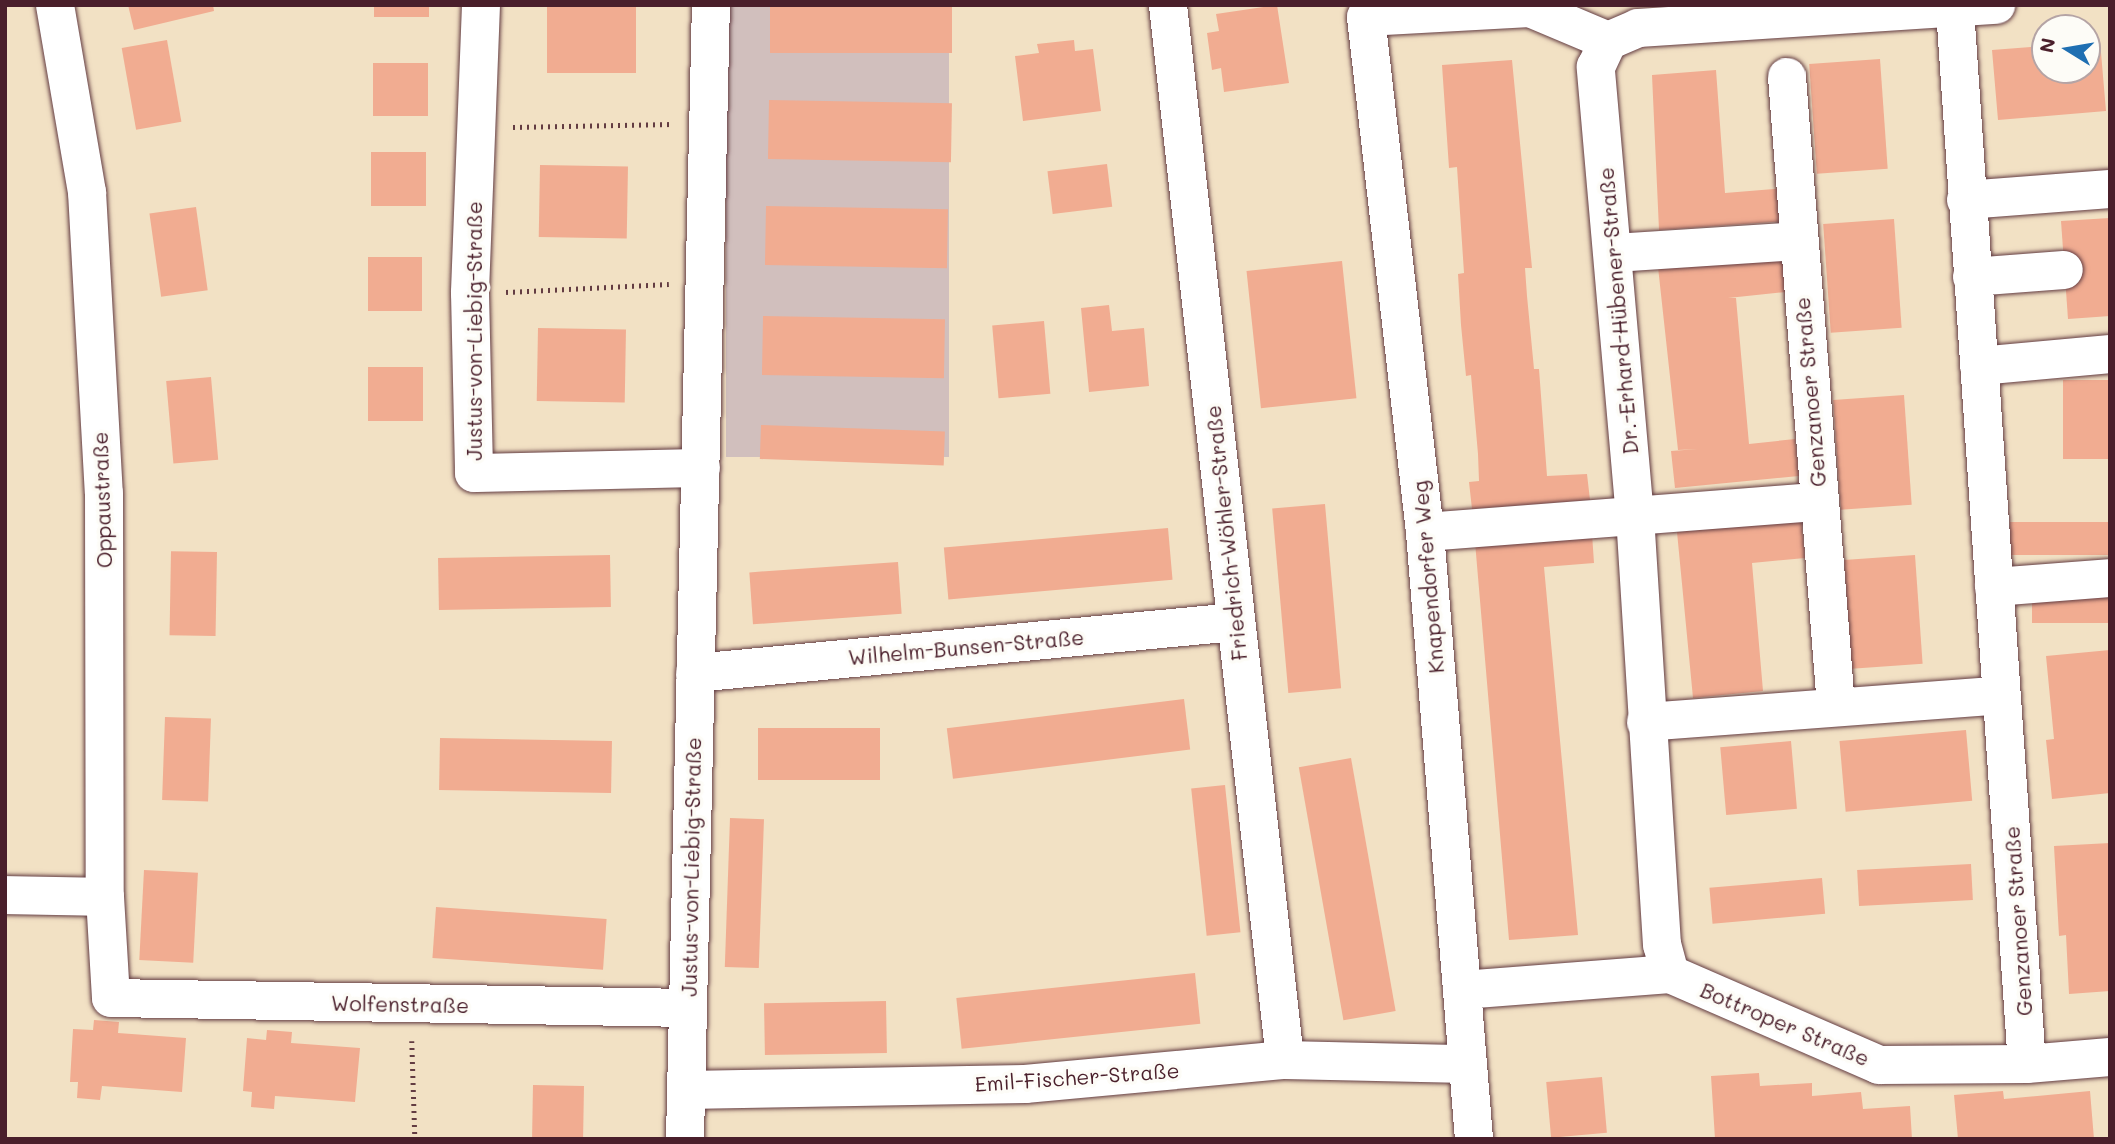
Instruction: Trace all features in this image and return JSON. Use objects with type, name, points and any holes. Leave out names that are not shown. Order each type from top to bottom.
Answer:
[{"type":"street","name":"Oppaustraße","points":[[55,5],[87,192],[103,479],[104,897],[111,998]]},
{"type":"street","name":"Justus-von-Liebig-Straße","points":[[481,5],[470,293],[474,473],[701,468]]},
{"type":"street","name":"Justus-von-Liebig-Straße","points":[[685,1139],[711,5]]},
{"type":"street","name":"Friedrich-Wöhler-Straße","points":[[1168,5],[1285,1060]]},
{"type":"street","points":[[1530,7],[1608,41],[1638,27],[1720,13],[1955,9],[1996,5]]},
{"type":"street","name":"Knapendorfer Weg","points":[[1474,1139],[1425,532],[1366,17],[1530,7]]},
{"type":"street","name":"Genzanoer Straße","points":[[1955,9],[2027,1064]]},
{"type":"street","name":"Dr.-Erhard-Hübener-Straße","points":[[1608,41],[1596,67],[1635,517],[1662,945],[1670,975]]},
{"type":"street","name":"Genzanoer Straße","points":[[1787,77],[1836,706]]},
{"type":"street","points":[[1966,200],[2110,189]]},
{"type":"street","points":[[1614,253],[1798,241]]},
{"type":"street","points":[[1972,277],[2064,270]]},
{"type":"street","points":[[1979,366],[2110,354]]},
{"type":"street","points":[[1425,532],[1819,502]]},
{"type":"street","points":[[1994,587],[2110,578]]},
{"type":"street","name":"Wilhelm-Bunsen-Straße","points":[[695,673],[1237,622]]},
{"type":"street","points":[[1646,722],[2001,695]]},
{"type":"street","points":[[5,895],[104,897]]},
{"type":"street","name":"Bottroper Straße","points":[[1462,990],[1670,975],[1879,1065],[2027,1064],[2110,1057]]},
{"type":"street","name":"Wolfenstraße","points":[[111,998],[688,1008]]},
{"type":"street","name":"Emil-Fischer-Straße","points":[[686,1090],[1025,1084],[1285,1060],[1467,1064]]},
{"type":"path","points":[[477,128],[708,123]]},
{"type":"path","points":[[470,293],[705,282]]},
{"type":"path","points":[[411,1005],[415,1139]]},
{"type":"shaded area","points":[[726,5],[949,5],[949,457],[726,457]]},
{"type":"building","points":[[128,5],[213,5],[214,11],[134,30]]},
{"type":"building","points":[[374,5],[429,5],[429,17],[374,17]]},
{"type":"building","points":[[547,5],[636,5],[636,73],[547,73]]},
{"type":"building","points":[[770,5],[952,5],[952,53],[770,53]]},
{"type":"building","points":[[1277,5],[1289,83],[1224,92],[1221,68],[1212,70],[1207,33],[1219,31],[1216,14]]},
{"type":"building","points":[[167,40],[181,122],[136,130],[122,48]]},
{"type":"building","points":[[1074,40],[1075,51],[1093,49],[1101,111],[1023,121],[1015,56],[1039,53],[1037,44]]},
{"type":"building","points":[[2031,47],[2031,84],[2101,84],[2101,53],[2106,111],[1998,120],[1992,50]]},
{"type":"building","points":[[1880,59],[1888,169],[1817,174],[1809,64]]},
{"type":"building","points":[[1512,60],[1532,268],[1525,268],[1527,296],[1534,369],[1539,369],[1547,476],[1587,474],[1590,500],[1472,509],[1469,482],[1479,481],[1478,454],[1471,375],[1466,376],[1461,325],[1458,274],[1464,273],[1457,167],[1449,168],[1442,65]]},
{"type":"building","points":[[373,63],[428,63],[428,116],[373,116]]},
{"type":"building","points":[[1716,70],[1725,193],[1787,188],[1789,221],[1659,230],[1652,75]]},
{"type":"building","points":[[769,100],[952,103],[951,162],[768,159]]},
{"type":"building","points":[[371,152],[426,152],[426,206],[371,206]]},
{"type":"building","points":[[1107,164],[1112,207],[1053,214],[1047,171]]},
{"type":"building","points":[[540,165],[628,167],[627,239],[539,237]]},
{"type":"building","points":[[766,206],[948,209],[947,268],[765,265]]},
{"type":"building","points":[[196,207],[208,290],[161,297],[149,214]]},
{"type":"building","points":[[2110,218],[2110,316],[2068,319],[2061,221]]},
{"type":"building","points":[[1894,219],[1902,328],[1831,333],[1823,224]]},
{"type":"building","points":[[1782,255],[1786,292],[1728,298],[1736,298],[1749,444],[1795,439],[1799,476],[1675,488],[1671,451],[1698,449],[1678,450],[1658,267]]},
{"type":"building","points":[[368,257],[422,257],[422,311],[368,311]]},
{"type":"building","points":[[1342,261],[1356,398],[1261,408],[1247,271]]},
{"type":"building","points":[[1109,305],[1112,331],[1144,328],[1149,386],[1089,392],[1081,308]]},
{"type":"building","points":[[763,316],[945,319],[944,378],[762,375]]},
{"type":"building","points":[[1044,321],[1050,394],[999,398],[992,326]]},
{"type":"building","points":[[538,328],[626,330],[625,403],[537,401]]},
{"type":"building","points":[[368,367],[423,367],[423,421],[368,421]]},
{"type":"building","points":[[211,377],[218,460],[173,464],[166,381]]},
{"type":"building","points":[[2063,380],[2110,380],[2110,459],[2063,459]]},
{"type":"building","points":[[1904,395],[1912,505],[1841,510],[1833,400]]},
{"type":"building","points":[[761,425],[945,431],[944,465],[760,459]]},
{"type":"building","points":[[1325,504],[1341,688],[1288,693],[1272,509]]},
{"type":"building","points":[[1801,520],[1805,558],[1752,563],[1763,691],[1693,698],[1677,532]]},
{"type":"building","points":[[2010,522],[2110,522],[2110,555],[2010,555]]},
{"type":"building","points":[[1168,528],[1173,580],[948,599],[944,548]]},
{"type":"building","points":[[1592,534],[1594,563],[1544,567],[1578,935],[1509,940],[1475,542]]},
{"type":"building","points":[[171,551],[217,552],[216,636],[170,635]]},
{"type":"building","points":[[610,555],[611,607],[439,610],[438,558]]},
{"type":"building","points":[[1915,555],[1923,664],[1852,669],[1844,560]]},
{"type":"building","points":[[898,562],[902,614],[753,624],[749,572]]},
{"type":"building","points":[[2032,592],[2110,592],[2110,623],[2032,623]]},
{"type":"building","points":[[2110,650],[2110,793],[2052,799],[2046,740],[2054,739],[2046,656]]},
{"type":"building","points":[[1184,699],[1190,750],[953,779],[947,728]]},
{"type":"building","points":[[165,717],[211,719],[208,802],[162,800]]},
{"type":"building","points":[[758,728],[880,728],[880,780],[758,780]]},
{"type":"building","points":[[1966,730],[1972,801],[1846,812],[1839,741]]},
{"type":"building","points":[[440,738],[612,741],[611,793],[439,790]]},
{"type":"building","points":[[1791,741],[1797,809],[1726,815],[1720,747]]},
{"type":"building","points":[[1351,758],[1396,1011],[1343,1020],[1299,767]]},
{"type":"building","points":[[1225,785],[1240,932],[1207,936],[1191,789]]},
{"type":"building","points":[[730,818],[764,819],[759,968],[725,967]]},
{"type":"building","points":[[2110,843],[2110,991],[2069,994],[2066,935],[2059,936],[2054,846]]},
{"type":"building","points":[[1971,864],[1973,900],[1859,906],[1857,870]]},
{"type":"building","points":[[144,870],[198,873],[193,963],[139,960]]},
{"type":"building","points":[[1822,878],[1825,914],[1713,924],[1709,888]]},
{"type":"building","points":[[436,907],[607,919],[603,970],[432,958]]},
{"type":"building","points":[[1195,973],[1200,1024],[962,1049],[956,998]]},
{"type":"building","points":[[886,1001],[887,1053],[765,1055],[764,1003]]},
{"type":"building","points":[[94,1020],[119,1022],[118,1033],[186,1038],[182,1092],[102,1086],[100,1100],[77,1098],[78,1082],[70,1082],[73,1029],[93,1030]]},
{"type":"building","points":[[267,1030],[292,1032],[291,1043],[360,1048],[355,1102],[275,1096],[274,1109],[251,1107],[252,1092],[243,1091],[247,1038],[266,1040]]},
{"type":"building","points":[[1759,1073],[1760,1086],[1812,1083],[1812,1096],[1861,1092],[1863,1109],[1910,1106],[1912,1139],[1715,1139],[1711,1076]]},
{"type":"building","points":[[1602,1077],[1607,1133],[1551,1138],[1546,1082]]},
{"type":"building","points":[[533,1085],[584,1086],[583,1139],[532,1139]]},
{"type":"building","points":[[2003,1091],[2004,1099],[2090,1091],[2094,1139],[1958,1139],[1954,1095]]}]
